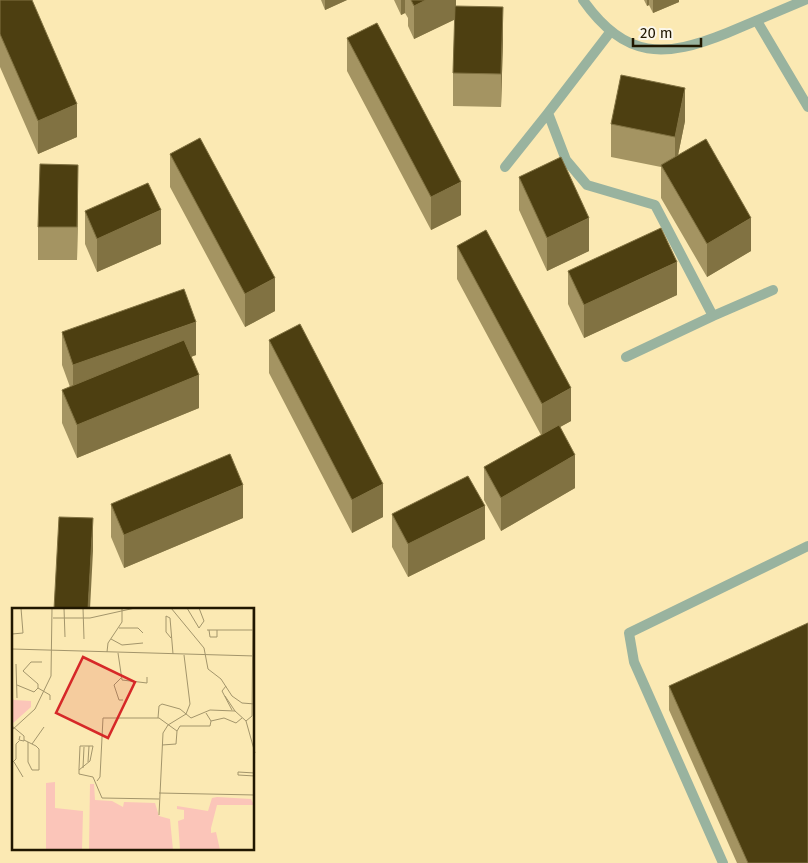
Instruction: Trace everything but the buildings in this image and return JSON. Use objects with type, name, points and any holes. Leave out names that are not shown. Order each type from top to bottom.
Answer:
[{"type":"lane","points":[[583,0],[594,15],[625,41],[660,51],[678,50],[700,44],[805,0]]},
{"type":"lane","points":[[757,21],[808,107]]},
{"type":"lane","points":[[504,167],[611,31]]},
{"type":"lane","points":[[548,113],[566,160],[587,185],[655,205],[713,316]]},
{"type":"lane","points":[[626,357],[773,290]]},
{"type":"lane","points":[[723,863],[634,662],[629,633],[808,546]]}]
